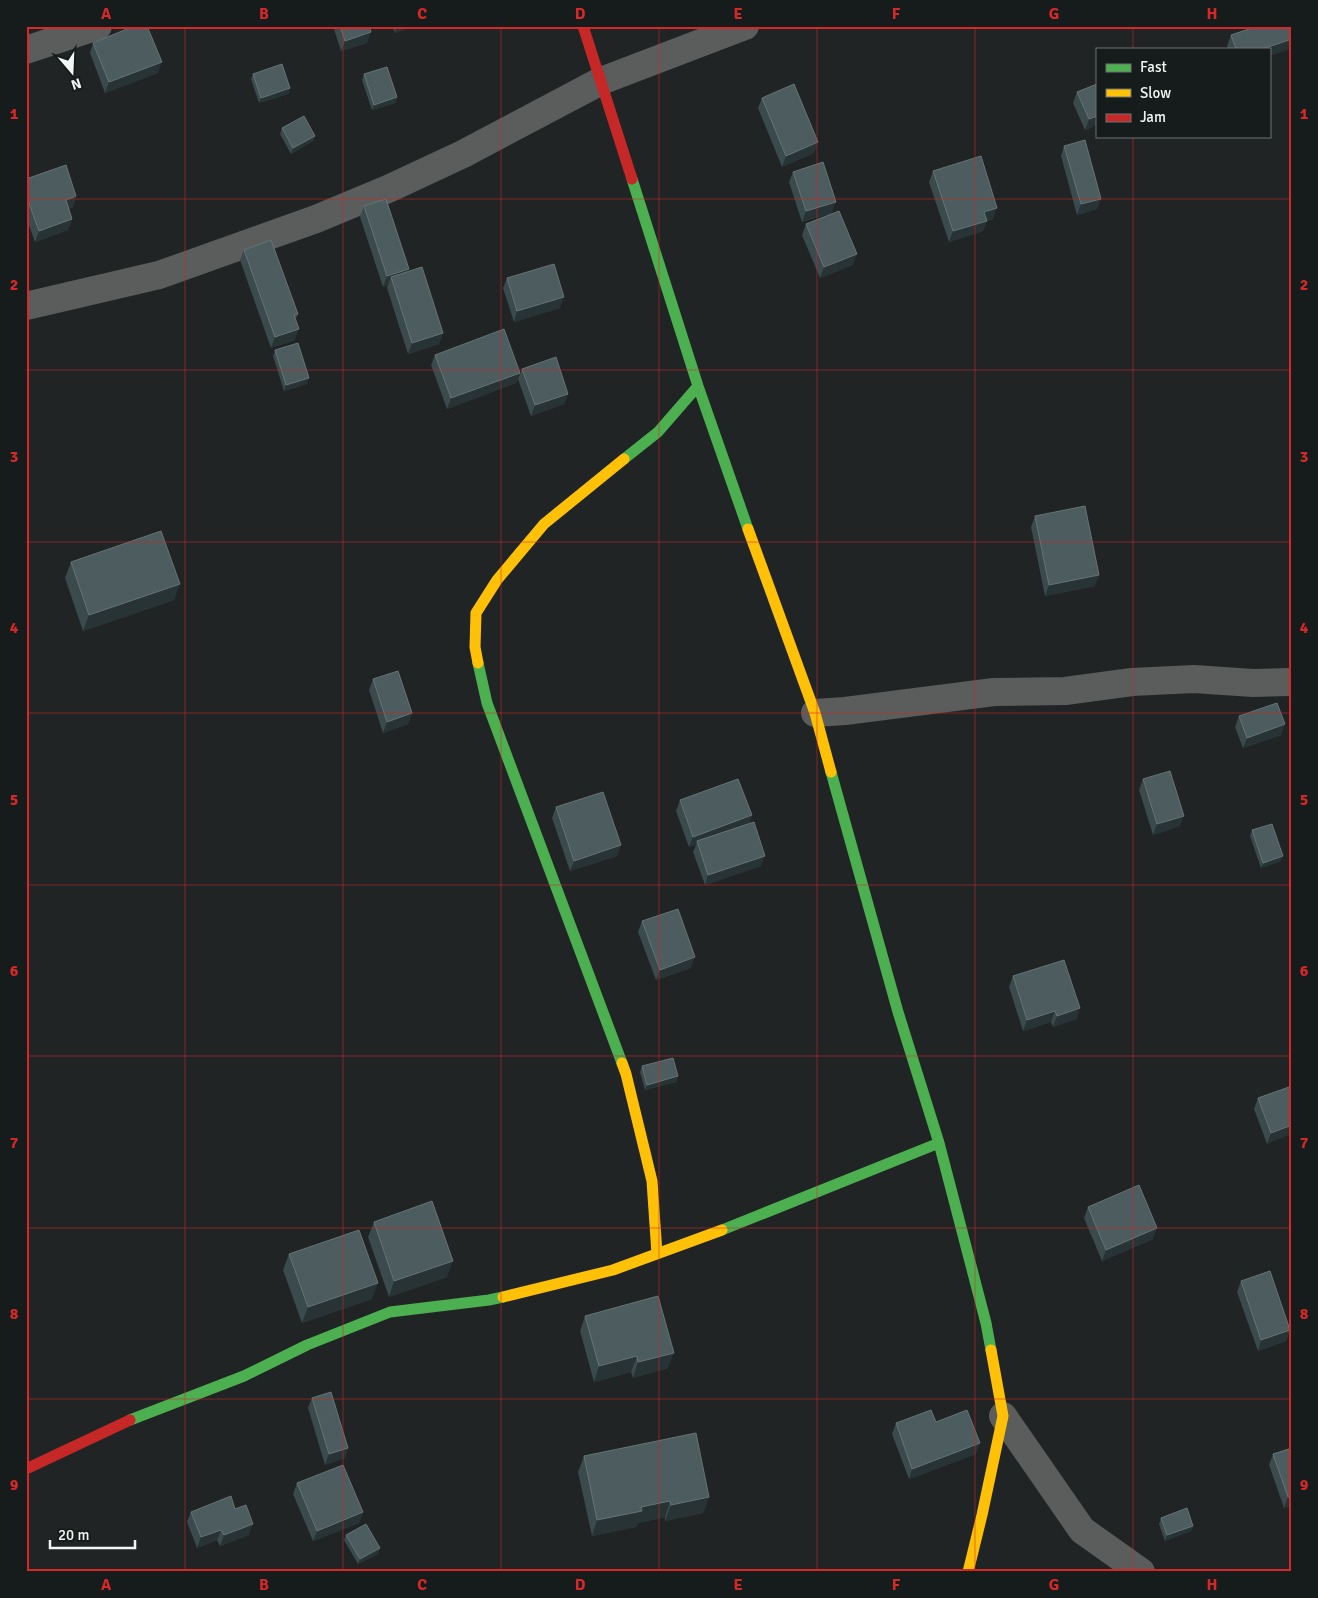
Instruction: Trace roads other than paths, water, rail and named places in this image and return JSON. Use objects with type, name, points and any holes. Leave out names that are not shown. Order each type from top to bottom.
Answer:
[{"type":"street","points":[[26,50],[98,26]]},
{"type":"street","points":[[583,26],[698,386],[752,541],[816,713],[898,1012],[939,1143],[986,1323],[1003,1416],[968,1572]]},
{"type":"street","points":[[26,306],[159,275],[316,219],[388,189],[463,154],[601,81],[745,26]]},
{"type":"street","points":[[657,1254],[652,1181],[626,1074],[487,702],[475,647],[475,630],[476,613],[496,580],[544,524],[658,432],[698,386]]},
{"type":"street","points":[[816,713],[994,692],[1065,691],[1132,682],[1194,679],[1253,683],[1292,682]]},
{"type":"street","points":[[26,1470],[116,1425],[244,1376],[307,1345],[390,1312],[489,1300],[613,1270],[749,1220],[939,1143]]},
{"type":"street","points":[[1003,1416],[1082,1530],[1141,1572]]}]
